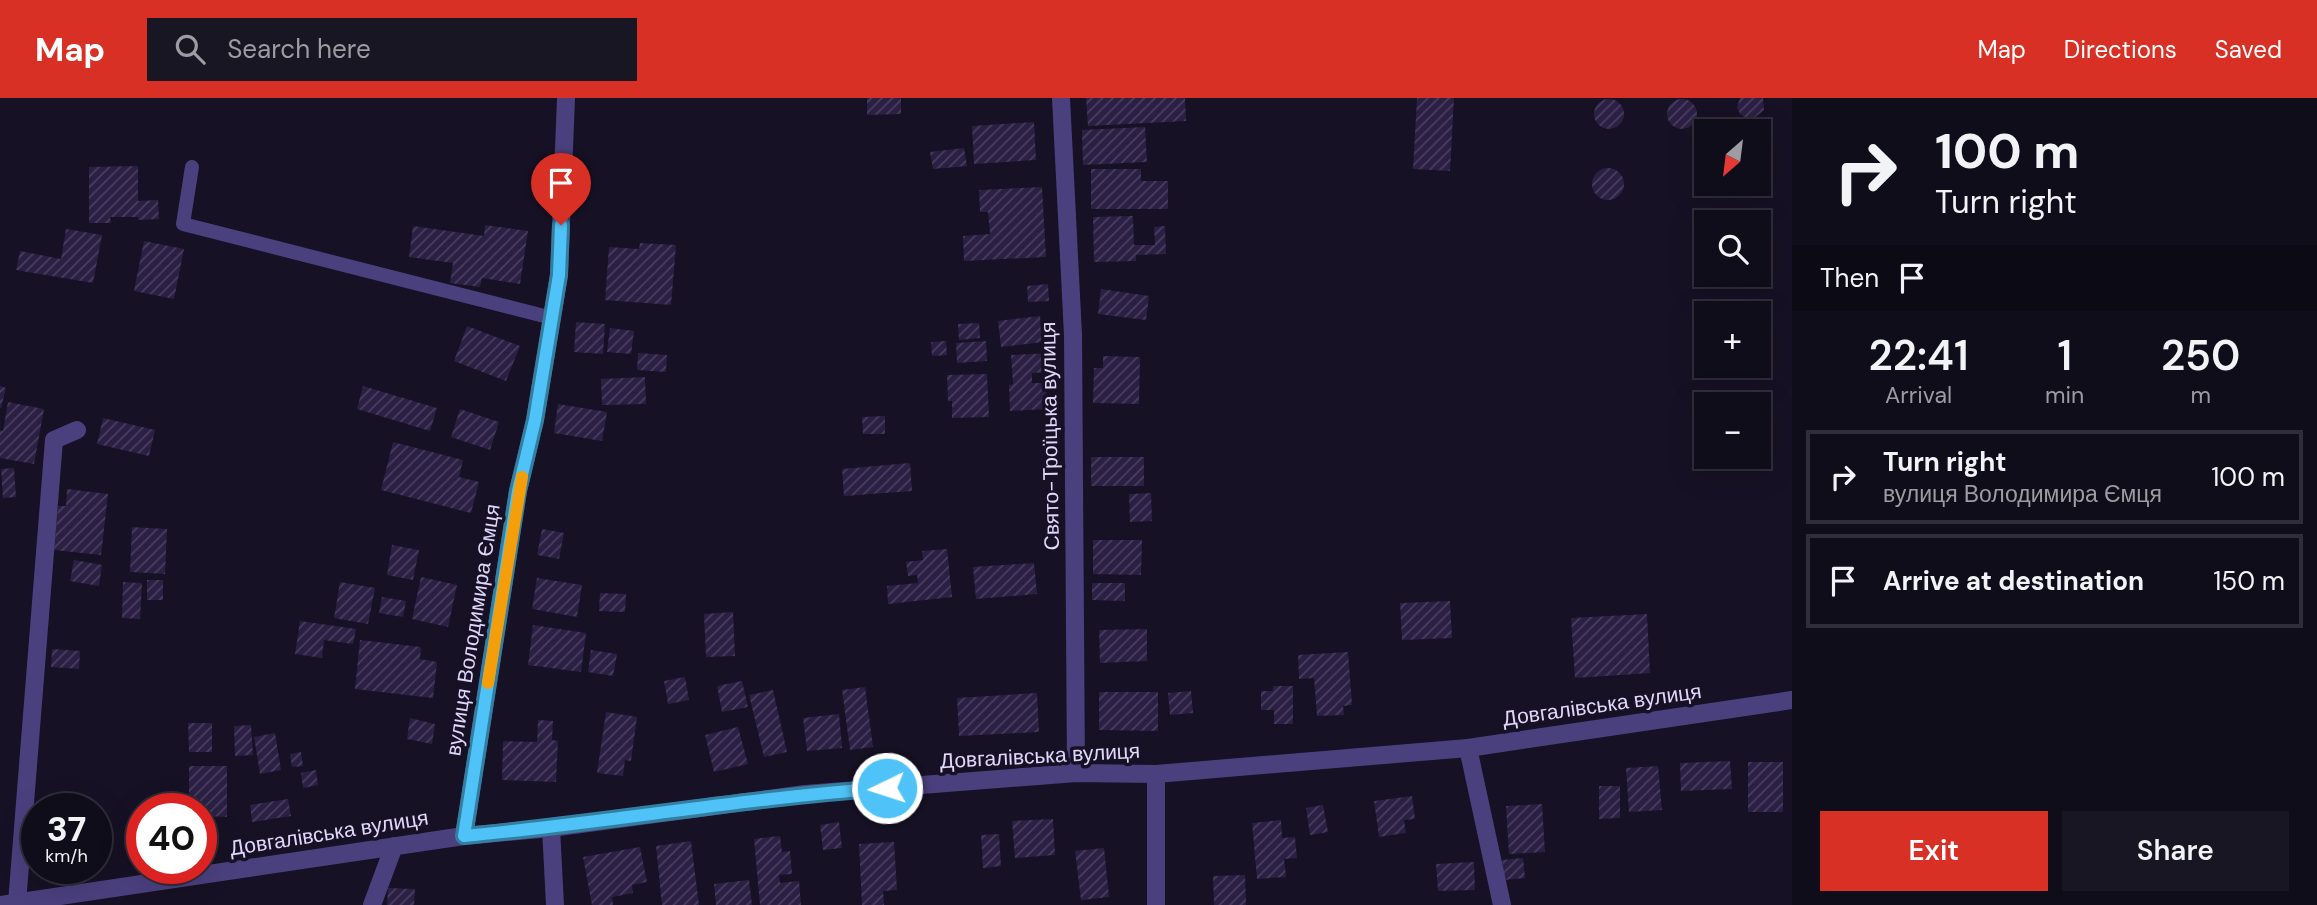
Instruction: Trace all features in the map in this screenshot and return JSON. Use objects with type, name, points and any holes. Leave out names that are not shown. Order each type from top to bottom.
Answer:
[{"type":"street","name":"вулиця Володимира Ємця","points":[[464,836],[518,491],[535,420],[559,275],[566,98]]},
{"type":"street","name":"Свято-Троїцька вулиця","points":[[1060,98],[1073,335],[1076,773]]},
{"type":"street","points":[[9,904],[54,440],[77,430]]},
{"type":"street","name":"Довгалівська вулиця","points":[[9,904],[464,836],[551,828],[806,794],[1076,773],[1156,774],[1468,748],[1792,700]]},
{"type":"street","points":[[1468,748],[1502,905]]},
{"type":"street","points":[[1156,774],[1156,905]]},
{"type":"street","points":[[551,828],[555,905]]},
{"type":"street","points":[[372,905],[394,846]]},
{"type":"lane","points":[[192,167],[183,224],[552,318]]},
{"type":"building","points":[[867,98],[901,98],[901,114],[867,115]]},
{"type":"building","points":[[1086,98],[1185,98],[1186,121],[1088,126]]},
{"type":"building","points":[[1417,98],[1454,98],[1450,171],[1413,169]]},
{"type":"building","points":[[1740,98],[1763,98],[1764,110],[1753,119],[1740,114],[1737,107]]},
{"type":"building","points":[[1609,99],[1620,103],[1624,114],[1620,125],[1609,129],[1598,125],[1594,114],[1598,103]]},
{"type":"building","points":[[1676,100],[1688,100],[1696,108],[1696,119],[1688,128],[1676,128],[1668,120],[1668,108]]},
{"type":"building","points":[[1034,122],[1036,160],[974,164],[972,126]]},
{"type":"building","points":[[1145,127],[1147,162],[1083,165],[1082,130]]},
{"type":"building","points":[[964,148],[967,166],[933,169],[930,152]]},
{"type":"building","points":[[138,166],[138,201],[158,200],[159,219],[110,217],[111,223],[89,223],[89,167]]},
{"type":"building","points":[[1608,168],[1619,173],[1624,184],[1619,195],[1608,200],[1597,195],[1592,184],[1597,173]]},
{"type":"building","points":[[1091,169],[1141,169],[1141,181],[1168,181],[1168,209],[1091,209]]},
{"type":"building","points":[[1042,187],[1046,257],[964,261],[963,236],[990,234],[988,212],[980,212],[979,190]]},
{"type":"building","points":[[1133,216],[1134,245],[1155,245],[1154,227],[1165,226],[1166,254],[1136,255],[1136,261],[1094,262],[1093,217]]},
{"type":"building","points":[[485,225],[528,231],[520,284],[482,278],[480,287],[450,283],[453,263],[409,257],[413,226],[484,236]]},
{"type":"building","points":[[66,229],[102,235],[93,283],[16,270],[20,251],[61,259]]},
{"type":"building","points":[[144,241],[184,249],[174,299],[134,291]]},
{"type":"building","points":[[640,243],[676,245],[671,305],[605,300],[609,247],[639,249]]},
{"type":"building","points":[[1048,284],[1049,301],[1028,302],[1027,286]]},
{"type":"building","points":[[1101,289],[1149,296],[1146,320],[1098,314]]},
{"type":"building","points":[[1040,316],[1043,342],[1001,347],[998,321]]},
{"type":"building","points":[[576,322],[605,324],[603,354],[574,352]]},
{"type":"building","points":[[979,323],[980,338],[959,340],[958,324]]},
{"type":"building","points":[[467,326],[520,346],[506,381],[454,361]]},
{"type":"building","points":[[610,328],[634,331],[631,354],[607,352]]},
{"type":"building","points":[[946,341],[947,355],[932,356],[931,342]]},
{"type":"building","points":[[986,341],[987,361],[957,363],[956,343]]},
{"type":"building","points":[[638,353],[667,355],[666,372],[637,370]]},
{"type":"building","points":[[1051,353],[1052,372],[1032,373],[1032,383],[1046,383],[1047,409],[1010,411],[1009,385],[1013,384],[1011,355]]},
{"type":"building","points":[[1103,356],[1140,357],[1139,404],[1093,403],[1094,368],[1103,368]]},
{"type":"building","points":[[987,374],[989,417],[952,418],[947,375]]},
{"type":"building","points":[[645,377],[646,404],[602,405],[601,379]]},
{"type":"building","points":[[0,386],[6,388],[1,408],[0,408]]},
{"type":"building","points":[[363,386],[437,408],[430,431],[357,409]]},
{"type":"building","points":[[8,402],[44,409],[34,464],[0,458],[0,430],[3,431]]},
{"type":"building","points":[[558,404],[607,412],[602,441],[554,433]]},
{"type":"building","points":[[460,409],[499,422],[490,450],[451,437]]},
{"type":"building","points":[[885,416],[885,434],[863,434],[862,417]]},
{"type":"building","points":[[103,418],[155,430],[149,456],[97,444]]},
{"type":"building","points":[[393,442],[463,460],[459,477],[479,482],[471,513],[381,490]]},
{"type":"building","points":[[1091,457],[1144,457],[1144,486],[1091,486]]},
{"type":"building","points":[[910,463],[912,491],[844,496],[842,469]]},
{"type":"building","points":[[14,468],[16,497],[3,498],[1,469]]},
{"type":"building","points":[[67,489],[108,494],[101,555],[54,550],[58,506],[66,506]]},
{"type":"building","points":[[1151,493],[1152,521],[1130,522],[1129,494]]},
{"type":"building","points":[[132,527],[167,529],[165,574],[130,572]]},
{"type":"building","points":[[542,529],[564,533],[559,559],[537,555]]},
{"type":"building","points":[[1093,540],[1142,540],[1141,575],[1093,574]]},
{"type":"building","points":[[392,545],[419,550],[413,580],[387,575]]},
{"type":"building","points":[[947,549],[952,597],[888,604],[887,586],[918,583],[917,575],[908,576],[906,562],[923,560],[922,551]]},
{"type":"building","points":[[74,560],[102,565],[99,586],[70,581]]},
{"type":"building","points":[[1034,563],[1037,594],[976,599],[973,567]]},
{"type":"building","points":[[421,577],[457,585],[448,627],[412,619]]},
{"type":"building","points":[[537,578],[582,585],[577,617],[532,609]]},
{"type":"building","points":[[147,580],[163,580],[163,600],[147,600]]},
{"type":"building","points":[[123,582],[142,583],[140,619],[122,618]]},
{"type":"building","points":[[340,582],[375,588],[368,624],[334,618]]},
{"type":"building","points":[[1092,583],[1125,583],[1125,601],[1092,600]]},
{"type":"building","points":[[600,593],[626,594],[625,612],[599,611]]},
{"type":"building","points":[[382,597],[406,601],[403,617],[379,613]]},
{"type":"building","points":[[1450,601],[1452,638],[1402,640],[1400,603]]},
{"type":"building","points":[[733,612],[735,656],[706,657],[704,614]]},
{"type":"building","points":[[1647,614],[1650,673],[1575,678],[1571,618]]},
{"type":"building","points":[[300,621],[356,629],[353,644],[324,640],[322,658],[295,654]]},
{"type":"building","points":[[533,625],[586,633],[581,672],[528,665]]},
{"type":"building","points":[[1147,629],[1147,661],[1100,663],[1099,630]]},
{"type":"building","points":[[360,640],[421,647],[420,659],[437,662],[433,698],[355,689]]},
{"type":"building","points":[[52,649],[80,651],[79,669],[51,667]]},
{"type":"building","points":[[591,650],[617,654],[613,676],[588,672]]},
{"type":"building","points":[[1348,652],[1352,705],[1343,706],[1344,715],[1317,716],[1314,678],[1299,679],[1298,655]]},
{"type":"building","points":[[685,677],[689,700],[668,704],[664,681]]},
{"type":"building","points":[[742,681],[748,707],[722,712],[717,686]]},
{"type":"building","points":[[1273,686],[1293,686],[1293,724],[1274,724],[1274,710],[1261,710],[1261,691],[1273,691]]},
{"type":"building","points":[[865,687],[873,747],[850,750],[842,690]]},
{"type":"building","points":[[773,690],[787,752],[764,757],[749,695]]},
{"type":"building","points":[[1191,691],[1193,713],[1170,715],[1168,693]]},
{"type":"building","points":[[1099,692],[1158,692],[1158,731],[1099,730]]},
{"type":"building","points":[[1037,693],[1039,732],[959,736],[957,698]]},
{"type":"building","points":[[606,712],[637,717],[631,761],[625,760],[623,776],[597,773]]},
{"type":"building","points":[[839,714],[842,748],[807,751],[803,718]]},
{"type":"building","points":[[410,718],[435,724],[432,744],[407,739]]},
{"type":"building","points":[[538,720],[553,721],[552,740],[558,741],[556,782],[502,780],[503,741],[537,742]]},
{"type":"building","points":[[188,723],[212,723],[212,752],[189,752]]},
{"type":"building","points":[[251,725],[253,755],[235,756],[234,726]]},
{"type":"building","points":[[738,727],[748,764],[714,772],[705,735]]},
{"type":"building","points":[[275,733],[281,770],[260,774],[254,737]]},
{"type":"building","points":[[301,752],[303,766],[292,767],[290,754]]},
{"type":"building","points":[[1730,761],[1732,789],[1681,791],[1680,763]]},
{"type":"building","points":[[1748,762],[1783,762],[1783,812],[1748,812]]},
{"type":"building","points":[[189,766],[227,766],[227,817],[217,817],[217,793],[189,793]]},
{"type":"building","points":[[1658,766],[1662,810],[1629,812],[1626,768]]},
{"type":"building","points":[[316,770],[318,785],[303,788],[301,773]]},
{"type":"building","points":[[1599,786],[1620,786],[1620,818],[1599,819]]},
{"type":"building","points":[[1412,796],[1415,819],[1404,820],[1406,833],[1379,837],[1374,801]]},
{"type":"building","points":[[288,799],[291,816],[252,822],[250,805]]},
{"type":"building","points":[[1542,804],[1545,852],[1509,854],[1506,806]]},
{"type":"building","points":[[1323,805],[1328,832],[1310,835],[1306,808]]},
{"type":"building","points":[[1053,819],[1055,855],[1015,858],[1012,821]]},
{"type":"building","points":[[1281,820],[1282,838],[1295,837],[1297,858],[1284,859],[1286,877],[1257,879],[1252,823]]},
{"type":"building","points":[[839,822],[842,848],[823,850],[820,825]]},
{"type":"building","points":[[999,834],[1001,866],[983,868],[981,835]]},
{"type":"building","points":[[780,836],[782,852],[790,851],[792,874],[779,875],[780,883],[799,881],[801,905],[760,905],[754,839]]},
{"type":"building","points":[[691,841],[699,905],[662,905],[656,846]]},
{"type":"building","points":[[894,842],[897,890],[883,891],[884,905],[862,905],[859,844]]},
{"type":"building","points":[[640,847],[647,882],[632,885],[633,893],[612,897],[613,905],[592,905],[583,857]]},
{"type":"building","points":[[1104,848],[1109,897],[1081,900],[1075,851]]},
{"type":"building","points":[[1523,858],[1525,878],[1504,880],[1502,860]]},
{"type":"building","points":[[1474,862],[1475,890],[1438,891],[1436,864]]},
{"type":"building","points":[[1245,875],[1246,905],[1214,905],[1213,876]]},
{"type":"building","points":[[749,880],[752,905],[716,905],[714,884]]},
{"type":"building","points":[[388,888],[415,889],[414,905],[387,905]]},
{"type":"slow traffic","points":[[488,683],[522,477]]},
{"type":"route","points":[[561,225],[559,275],[535,420],[518,491],[464,836],[551,828],[806,794],[887,788]]}]
